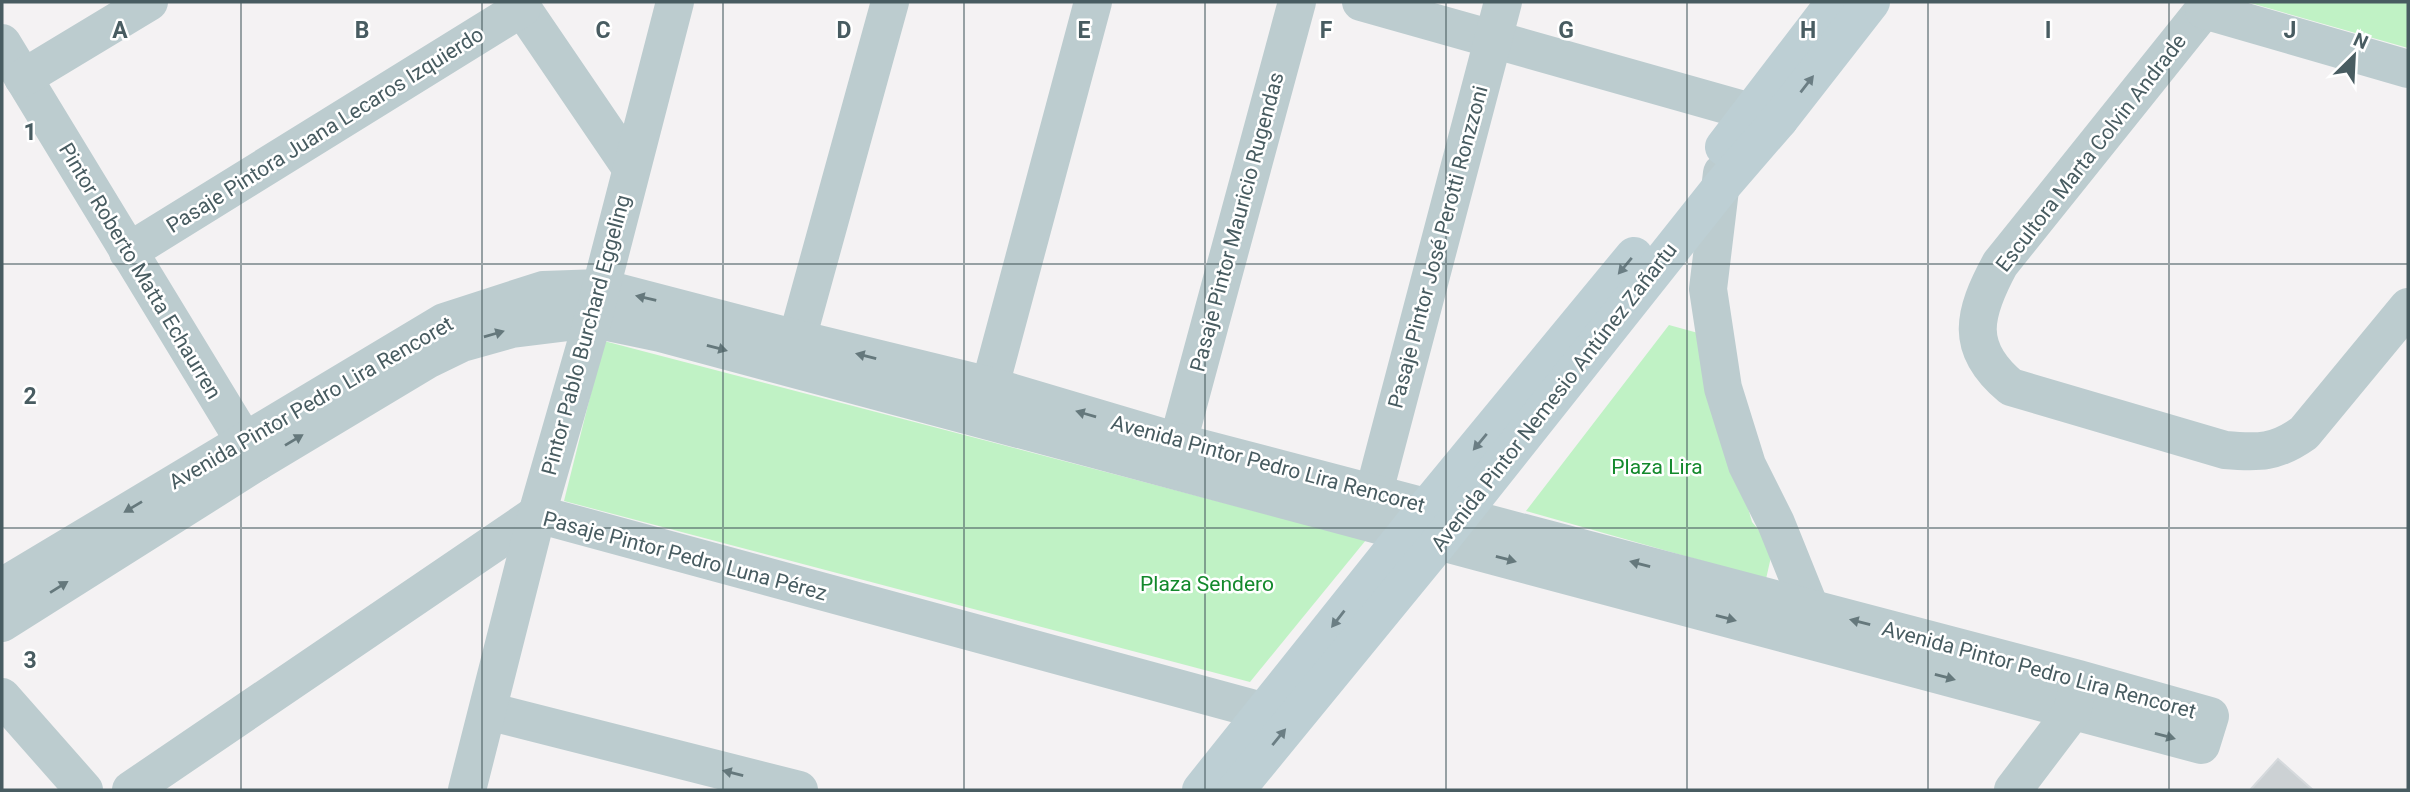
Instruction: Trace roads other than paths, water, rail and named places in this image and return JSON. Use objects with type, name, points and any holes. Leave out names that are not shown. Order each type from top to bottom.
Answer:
[{"type":"street","points":[[23,78],[149,2]]},
{"type":"street","name":"Pintor Pablo Burchard Eggeling","points":[[467,790],[537,514],[597,303],[675,2]]},
{"type":"street","points":[[797,339],[890,2]]},
{"type":"street","points":[[990,386],[1093,2]]},
{"type":"street","name":"Pasaje Pintor Mauricio Rugendas","points":[[1178,442],[1297,2]]},
{"type":"street","points":[[1361,2],[1765,117]]},
{"type":"street","name":"Pasaje Pintor José Perotti Ronzzoni","points":[[1374,492],[1503,2]]},
{"type":"street","name":"Avenida Pintor Nemesio Antúnez Zañartu","points":[[1201,790],[1721,187],[1835,2]]},
{"type":"street","name":"Avenida Pintor Nemesio Antúnez Zañartu","points":[[1243,789],[1433,524],[1725,145],[1765,117],[1871,2]]},
{"type":"street","points":[[520,5],[631,168]]},
{"type":"street","name":"Pasaje Pintora Juana Lecaros Izquierdo","points":[[128,252],[520,5]]},
{"type":"street","points":[[2207,6],[2408,69]]},
{"type":"street","name":"Escultora Marta Colvin Andrade","points":[[2207,6],[2000,264],[1981,306],[1977,324],[1980,351],[1997,375],[2011,387],[2225,450],[2252,452],[2285,446],[2304,433],[2408,307]]},
{"type":"street","name":"Pintor Roberto Matta Echaurren","points":[[2,43],[251,451]]},
{"type":"street","points":[[1725,145],[1708,289],[1723,388],[1747,465],[1776,523],[1811,610]]},
{"type":"street","name":"Avenida Pintor Pedro Lira Rencoret","points":[[2,624],[251,451],[444,322],[543,290],[597,303],[797,339],[990,386],[1178,442],[1374,492],[1433,524],[2076,695]]},
{"type":"street","name":"Avenida Pintor Pedro Lira Rencoret","points":[[597,303],[673,337],[1433,524],[1811,610],[2076,695]]},
{"type":"street","name":"Avenida Pintor Pedro Lira Rencoret","points":[[2,587],[251,451]]},
{"type":"street","name":"Pasaje Pintor Pedro Luna Pérez","points":[[131,790],[537,514],[1266,712]]},
{"type":"street","points":[[2013,790],[2076,695]]},
{"type":"street","points":[[2,697],[84,790]]},
{"type":"street","points":[[488,711],[799,790]]},
{"type":"park label","name":"Plaza Lira","points":[[1657,467]]},
{"type":"park label","name":"Plaza Sendero","points":[[1207,584]]}]
